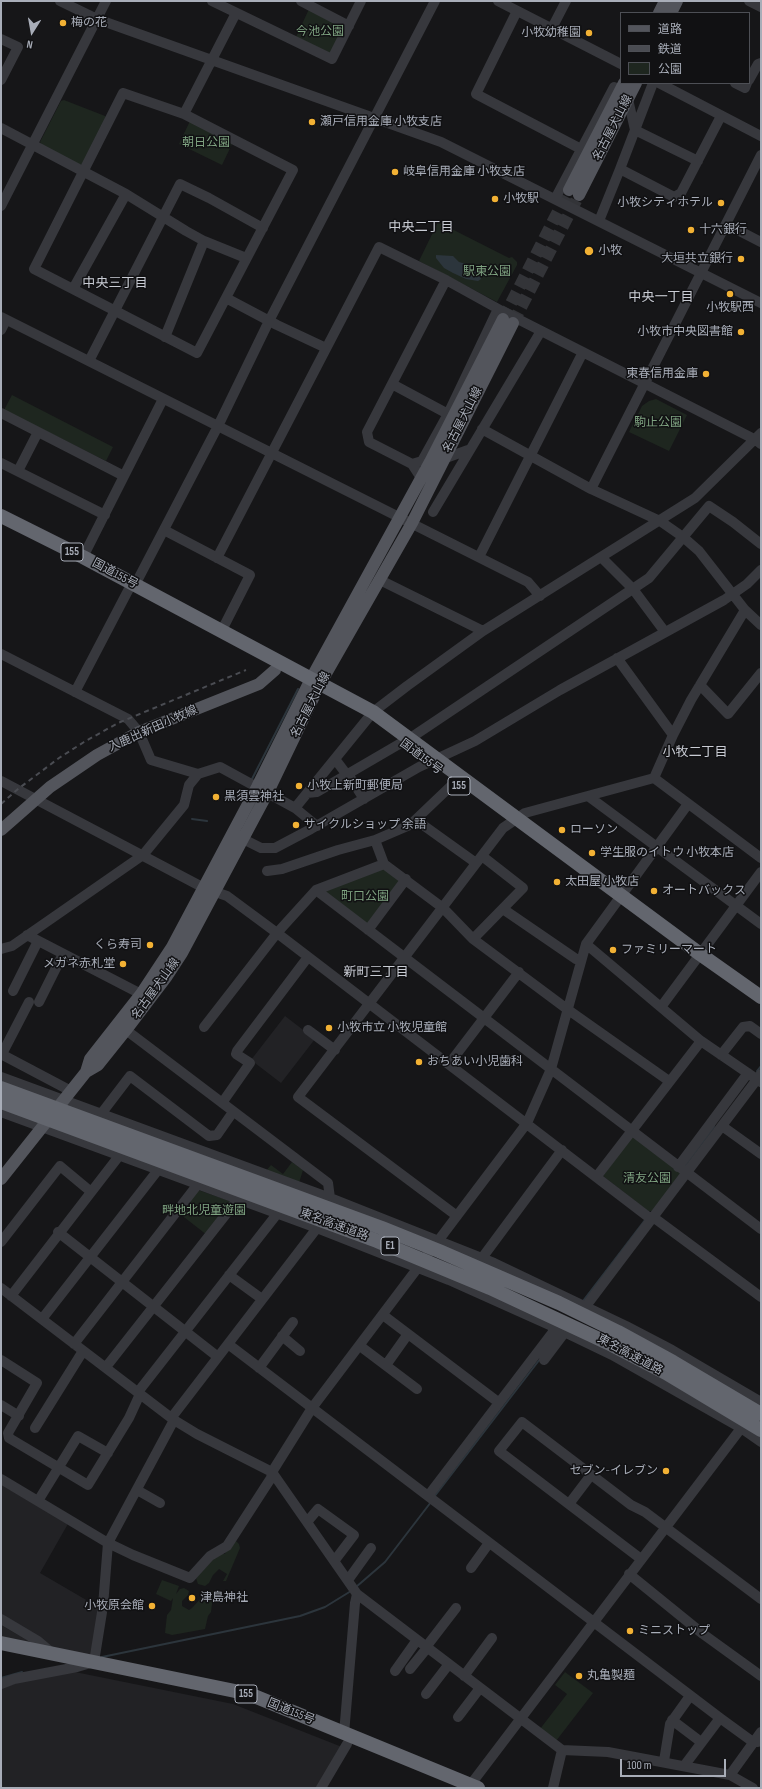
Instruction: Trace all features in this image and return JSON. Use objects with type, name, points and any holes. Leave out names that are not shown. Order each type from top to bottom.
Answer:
[{"type":"highway","name":"国道155号","points":[[1,516],[137,586],[221,632],[314,686],[371,715],[512,821],[698,957],[761,1006]]},
{"type":"highway","name":"国道155号","points":[[137,586],[154,600],[214,636],[275,670],[314,686]]},
{"type":"highway","name":"国道155号","points":[[433,762],[454,783],[512,821]]},
{"type":"highway","name":"国道155号","points":[[698,957],[761,997]]},
{"type":"highway","name":"東名高速道路","points":[[1,1088],[382,1228],[439,1251],[558,1303],[618,1332],[673,1362],[761,1414]]},
{"type":"highway","name":"東名高速道路","points":[[1,1102],[377,1241],[469,1279],[612,1345],[666,1373],[761,1430]]},
{"type":"highway","name":"国道155号","points":[[1,1643],[236,1691],[254,1696],[346,1739]]},
{"type":"highway","name":"国道155号","points":[[1,1651],[234,1699],[346,1739],[468,1787]]},
{"type":"main road","points":[[660,12],[665,1]]},
{"type":"main road","points":[[672,12],[677,1]]},
{"type":"main road","name":"名古屋犬山線","points":[[619,85],[574,192],[636,84]]},
{"type":"main road","name":"名古屋犬山線","points":[[86,1072],[98,1065],[167,976],[182,953],[209,890],[262,789],[399,516],[421,478],[428,456],[505,317]]},
{"type":"main road","name":"名古屋犬山線","points":[[314,686],[380,580],[412,523],[443,459],[505,317]]},
{"type":"main road","name":"入鹿出新田小牧線","points":[[1,830],[50,786],[97,755],[139,732],[259,684],[275,670]]},
{"type":"main road","name":"名古屋犬山線","points":[[1,1179],[86,1072],[90,1059],[141,994],[243,839],[262,789]]},
{"type":"street","points":[[60,1],[97,19],[441,142],[761,303]]},
{"type":"street","points":[[1,206],[106,1]]},
{"type":"street","points":[[212,1],[332,59],[361,1]]},
{"type":"street","points":[[301,1],[349,26]]},
{"type":"street","points":[[75,692],[137,586],[269,321],[376,118],[435,1]]},
{"type":"street","points":[[498,1],[620,63]]},
{"type":"street","points":[[552,28],[566,1]]},
{"type":"street","points":[[748,1],[761,7]]},
{"type":"street","points":[[517,11],[476,94],[581,149]]},
{"type":"street","points":[[184,114],[236,13]]},
{"type":"street","points":[[1,39],[18,47],[1,80]]},
{"type":"street","points":[[750,78],[758,64],[761,64]]},
{"type":"street","points":[[599,221],[653,84]]},
{"type":"street","points":[[661,84],[761,136]]},
{"type":"street","points":[[737,84],[745,88],[747,84]]},
{"type":"street","points":[[555,199],[581,149],[619,85]]},
{"type":"street","points":[[123,93],[184,114],[293,170],[197,353],[34,269],[84,172],[123,93]]},
{"type":"street","points":[[628,99],[635,130]]},
{"type":"street","points":[[620,169],[674,197],[681,194],[721,116]]},
{"type":"street","points":[[1,128],[126,194],[204,241],[246,258]]},
{"type":"street","points":[[635,130],[698,161]]},
{"type":"street","points":[[591,489],[761,155]]},
{"type":"street","points":[[89,361],[180,184],[209,198],[263,228]]},
{"type":"street","points":[[74,289],[126,194]]},
{"type":"street","points":[[726,224],[760,239]]},
{"type":"street","points":[[165,337],[204,241]]},
{"type":"street","points":[[217,558],[379,247],[446,280],[505,317],[541,331],[759,439],[695,498],[602,558],[483,631],[406,686],[371,715],[295,808]]},
{"type":"street","points":[[421,478],[412,464],[369,442],[367,432],[446,280]]},
{"type":"street","points":[[226,298],[269,321],[326,348]]},
{"type":"street","points":[[412,464],[422,461],[428,456],[448,414],[505,317]]},
{"type":"street","points":[[1,330],[3,319],[399,516],[528,582],[540,596]]},
{"type":"street","points":[[433,512],[468,450],[541,331]]},
{"type":"street","points":[[479,557],[583,352]]},
{"type":"street","points":[[392,384],[448,414]]},
{"type":"street","points":[[83,557],[163,399]]},
{"type":"street","points":[[1,413],[124,476]]},
{"type":"street","points":[[482,429],[591,489],[660,521],[683,537],[699,551],[745,610],[761,625]]},
{"type":"street","points":[[18,471],[38,432]]},
{"type":"street","points":[[443,459],[468,450]]},
{"type":"street","points":[[1,463],[104,515]]},
{"type":"street","points":[[695,498],[733,522],[761,544]]},
{"type":"street","points":[[307,793],[317,792],[405,741],[649,578],[709,506]]},
{"type":"street","points":[[164,530],[250,575],[221,632]]},
{"type":"street","points":[[602,558],[633,589],[665,632]]},
{"type":"street","points":[[243,839],[262,848],[275,848],[433,762],[475,741],[560,690],[734,594],[761,570]]},
{"type":"street","points":[[380,580],[483,631]]},
{"type":"street","points":[[654,778],[673,735],[700,685],[745,610]]},
{"type":"street","points":[[1,654],[128,719],[139,732],[151,760],[198,774],[220,767],[295,808],[317,826]]},
{"type":"street","points":[[617,658],[673,735]]},
{"type":"street","points":[[700,685],[728,714],[761,673]]},
{"type":"street","points":[[335,759],[364,800]]},
{"type":"street","points":[[1,950],[12,946],[143,855],[184,805],[190,785],[198,774]]},
{"type":"street","points":[[457,1216],[298,1097],[405,959],[503,828],[525,813],[654,778]]},
{"type":"street","points":[[654,778],[761,858]]},
{"type":"street","points":[[1,781],[37,798],[209,890],[227,896],[652,1218],[761,1297]]},
{"type":"street","points":[[267,871],[282,869],[338,850],[376,840],[410,825],[454,783]]},
{"type":"street","points":[[588,796],[761,924]]},
{"type":"street","points":[[1,1479],[108,1543],[133,1555],[190,1578],[210,1556],[227,1546],[271,1478],[272,1472],[312,1408],[384,1315],[438,1240],[527,1123],[551,1069],[586,944],[618,898],[688,804]]},
{"type":"street","points":[[416,820],[523,888],[473,939]]},
{"type":"street","points":[[376,840],[384,864],[443,908],[473,939],[567,1009],[669,1081]]},
{"type":"street","points":[[204,1027],[276,932],[316,890],[384,864]]},
{"type":"street","points":[[661,1007],[761,872]]},
{"type":"street","points":[[368,930],[406,879]]},
{"type":"street","points":[[316,890],[761,1229]]},
{"type":"street","points":[[503,909],[576,959],[581,960]]},
{"type":"street","points":[[27,935],[141,994]]},
{"type":"street","points":[[13,991],[38,941]]},
{"type":"street","points":[[586,944],[701,1040],[721,1055],[757,1077]]},
{"type":"street","points":[[63,954],[2,1054],[67,1096],[101,1114],[330,1198],[494,1263],[626,1326],[672,1350],[761,1402],[640,1559],[468,1787]]},
{"type":"street","points":[[222,1103],[250,1063],[236,1054],[237,1051],[308,956]]},
{"type":"street","points":[[449,1064],[518,972]]},
{"type":"street","points":[[721,1055],[743,1027],[750,1026],[761,1034]]},
{"type":"street","points":[[1,1684],[36,1674],[77,1667],[94,1662],[103,1606],[108,1543],[173,1419],[218,1357],[317,1228],[330,1198],[328,1183],[126,1030]]},
{"type":"street","points":[[308,1030],[335,1050]]},
{"type":"street","points":[[597,1176],[701,1040]]},
{"type":"street","points":[[101,1114],[130,1076],[209,1136],[217,1135],[233,1112]]},
{"type":"street","points":[[1,1077],[67,1096]]},
{"type":"street","points":[[586,1306],[687,1173],[757,1077]]},
{"type":"street","points":[[678,1167],[757,1077]]},
{"type":"street","points":[[1,1112],[317,1228],[481,1294],[612,1355],[741,1428],[761,1442]]},
{"type":"street","points":[[722,1126],[761,1154]]},
{"type":"street","points":[[482,1258],[562,1150]]},
{"type":"street","points":[[11,1296],[58,1232],[119,1156]]},
{"type":"street","points":[[1,1242],[60,1166],[90,1191]]},
{"type":"street","points":[[42,1319],[158,1170]]},
{"type":"street","points":[[74,1344],[198,1184]]},
{"type":"street","points":[[106,1367],[238,1199]]},
{"type":"street","points":[[1,1360],[37,1382],[8,1433],[9,1438],[88,1485],[129,1418],[139,1393],[278,1214]]},
{"type":"street","points":[[58,1232],[218,1357]]},
{"type":"street","points":[[481,1294],[494,1263]]},
{"type":"street","points":[[230,1275],[262,1299]]},
{"type":"street","points":[[1,1288],[173,1419],[197,1434],[272,1472],[353,1587],[417,1640],[562,1750],[608,1752],[730,1774],[753,1788]]},
{"type":"street","points":[[384,1315],[498,1402]]},
{"type":"street","points":[[259,1368],[292,1322]]},
{"type":"street","points":[[612,1355],[626,1326]]},
{"type":"street","points":[[544,1360],[561,1330]]},
{"type":"street","points":[[431,1499],[498,1402],[561,1330]]},
{"type":"street","points":[[386,1364],[408,1334]]},
{"type":"street","points":[[282,1336],[300,1351]]},
{"type":"street","points":[[228,1344],[690,1696],[757,1742]]},
{"type":"street","points":[[360,1346],[386,1364],[417,1389]]},
{"type":"street","points":[[654,1378],[672,1350]]},
{"type":"street","points":[[35,1428],[83,1351]]},
{"type":"street","points":[[1,1405],[19,1416]]},
{"type":"street","points":[[640,1559],[499,1451],[522,1422],[631,1505],[645,1512],[761,1599]]},
{"type":"street","points":[[38,1501],[78,1436],[108,1453]]},
{"type":"street","points":[[569,1504],[591,1475]]},
{"type":"street","points":[[137,1490],[160,1503]]},
{"type":"street","points":[[307,1522],[318,1508],[354,1535],[334,1560]]},
{"type":"street","points":[[475,1567],[489,1543]]},
{"type":"street","points":[[321,1788],[346,1739],[355,1603],[353,1587],[371,1548]]},
{"type":"street","points":[[629,1574],[703,1634],[761,1676]]},
{"type":"street","points":[[410,1669],[456,1608]]},
{"type":"street","points":[[1,1619],[38,1641],[53,1653]]},
{"type":"street","points":[[464,1676],[492,1638]]},
{"type":"street","points":[[394,1671],[417,1640]]},
{"type":"street","points":[[426,1694],[449,1664]]},
{"type":"street","points":[[458,1717],[469,1709],[480,1688]]},
{"type":"street","points":[[664,1761],[670,1724],[690,1696]]},
{"type":"street","points":[[684,1766],[720,1718]]},
{"type":"street","points":[[672,1720],[701,1742]]},
{"type":"street","points":[[730,1774],[757,1742],[761,1732]]},
{"type":"street","points":[[553,1788],[562,1750]]},
{"type":"shaded area","points":[[436,255],[453,256],[459,262],[470,265],[481,279],[478,281],[466,279],[453,273],[444,268],[436,258]]},
{"type":"shaded area","points":[[285,1016],[315,1039],[281,1083],[251,1060]]},
{"type":"shaded area","points":[[1,1482],[69,1522],[40,1573],[100,1608],[92,1656],[50,1648],[1,1617]]},
{"type":"shaded area","points":[[1,1625],[32,1643],[1,1638]]},
{"type":"shaded area","points":[[70,1671],[233,1704],[342,1747],[318,1788],[1,1788],[1,1688],[29,1679]]},
{"type":"green space","name":"今池公園","points":[[309,9],[345,26],[332,54],[296,37]]},
{"type":"green space","points":[[64,100],[105,116],[106,118],[83,164],[80,165],[42,145],[40,142],[61,101]]},
{"type":"green space","name":"朝日公園","points":[[190,121],[233,142],[222,165],[179,144]]},
{"type":"green space","name":"駅東公園","points":[[438,222],[509,258],[512,257],[517,262],[517,265],[497,302],[419,261]]},
{"type":"green space","points":[[12,395],[113,447],[106,461],[4,410]]},
{"type":"green space","name":"駒止公園","points":[[656,399],[687,415],[669,451],[629,432],[642,406],[649,401]]},
{"type":"green space","name":"町口公園","points":[[383,868],[401,880],[367,925],[325,893],[325,889]]},
{"type":"green space","name":"清友公園","points":[[632,1136],[682,1173],[655,1211],[648,1211],[603,1176]]},
{"type":"green space","points":[[292,1162],[303,1170],[299,1183],[265,1172],[271,1165],[283,1174]]},
{"type":"green space","name":"畔地北児童遊園","points":[[198,1190],[233,1202],[207,1235],[180,1214]]},
{"type":"green space","points":[[236,1541],[240,1548],[226,1581],[223,1581],[227,1574],[219,1569],[205,1586],[198,1584],[196,1578],[218,1554],[225,1554],[226,1550]]},
{"type":"green space","points":[[162,1580],[179,1586],[176,1594],[180,1589],[184,1588],[189,1591],[188,1595],[182,1601],[182,1606],[189,1610],[202,1597],[208,1595],[212,1591],[216,1591],[217,1593],[212,1604],[211,1612],[208,1616],[205,1629],[172,1635],[165,1633],[167,1615],[171,1610],[173,1598],[171,1601],[156,1594]]},
{"type":"green space","points":[[565,1672],[593,1693],[556,1741],[540,1729],[567,1694],[555,1685]]},
{"type":"waterway","points":[[252,779],[298,689]]},
{"type":"waterway","points":[[192,819],[207,821]]},
{"type":"waterway","points":[[757,1071],[761,1066]]},
{"type":"waterway","points":[[685,1166],[714,1127]]},
{"type":"waterway","points":[[583,1301],[645,1220]]},
{"type":"waterway","points":[[434,1497],[540,1359]]},
{"type":"waterway","points":[[356,1587],[385,1562],[431,1502]]},
{"type":"waterway","points":[[102,1657],[300,1616],[325,1607],[351,1591]]},
{"type":"waterway","points":[[1,1678],[22,1672]]},
{"type":"tunnel","points":[[503,319],[569,190]]},
{"type":"tunnel","points":[[513,323],[579,195]]},
{"type":"railway","points":[[1,804],[59,758],[118,723],[246,670]]},
{"type":"place","name":"梅の花","points":[[63,23]]},
{"type":"place","name":"小牧幼稚園","points":[[589,33]]},
{"type":"place","name":"瀬戸信用金庫 小牧支店","points":[[312,122]]},
{"type":"place","name":"岐阜信用金庫 小牧支店","points":[[395,172]]},
{"type":"place","name":"小牧駅","points":[[495,199]]},
{"type":"place","name":"小牧シティホテル","points":[[721,203]]},
{"type":"place","name":"十六銀行","points":[[691,230]]},
{"type":"place","name":"小牧","points":[[589,251]]},
{"type":"place","name":"大垣共立銀行","points":[[741,259]]},
{"type":"place","name":"小牧駅西","points":[[730,294]]},
{"type":"place","name":"小牧市中央図書館","points":[[741,332]]},
{"type":"place","name":"東春信用金庫","points":[[706,374]]},
{"type":"place","name":"小牧上新町郵便局","points":[[299,786]]},
{"type":"place","name":"黒須雲神社","points":[[216,797]]},
{"type":"place","name":"サイクルショップ 余語","points":[[296,825]]},
{"type":"place","name":"ローソン","points":[[562,830]]},
{"type":"place","name":"学生服のイトウ 小牧本店","points":[[592,853]]},
{"type":"place","name":"太田屋 小牧店","points":[[557,882]]},
{"type":"place","name":"オートバックス","points":[[654,891]]},
{"type":"place","name":"くら寿司","points":[[150,945]]},
{"type":"place","name":"ファミリーマート","points":[[613,950]]},
{"type":"place","name":"メガネ赤札堂","points":[[123,964]]},
{"type":"place","name":"小牧市立 小牧児童館","points":[[329,1028]]},
{"type":"place","name":"おちあい小児歯科","points":[[419,1062]]},
{"type":"place","name":"セブン-イレブン","points":[[666,1471]]},
{"type":"place","name":"津島神社","points":[[192,1598]]},
{"type":"place","name":"小牧原会館","points":[[152,1606]]},
{"type":"place","name":"ミニストップ","points":[[630,1631]]},
{"type":"place","name":"丸亀製麺","points":[[579,1676]]},
{"type":"district","name":"中央二丁目","points":[[421,228]]},
{"type":"district","name":"中央三丁目","points":[[115,284]]},
{"type":"district","name":"中央一丁目","points":[[661,298]]},
{"type":"district","name":"小牧二丁目","points":[[695,753]]},
{"type":"district","name":"新町三丁目","points":[[376,973]]}]
